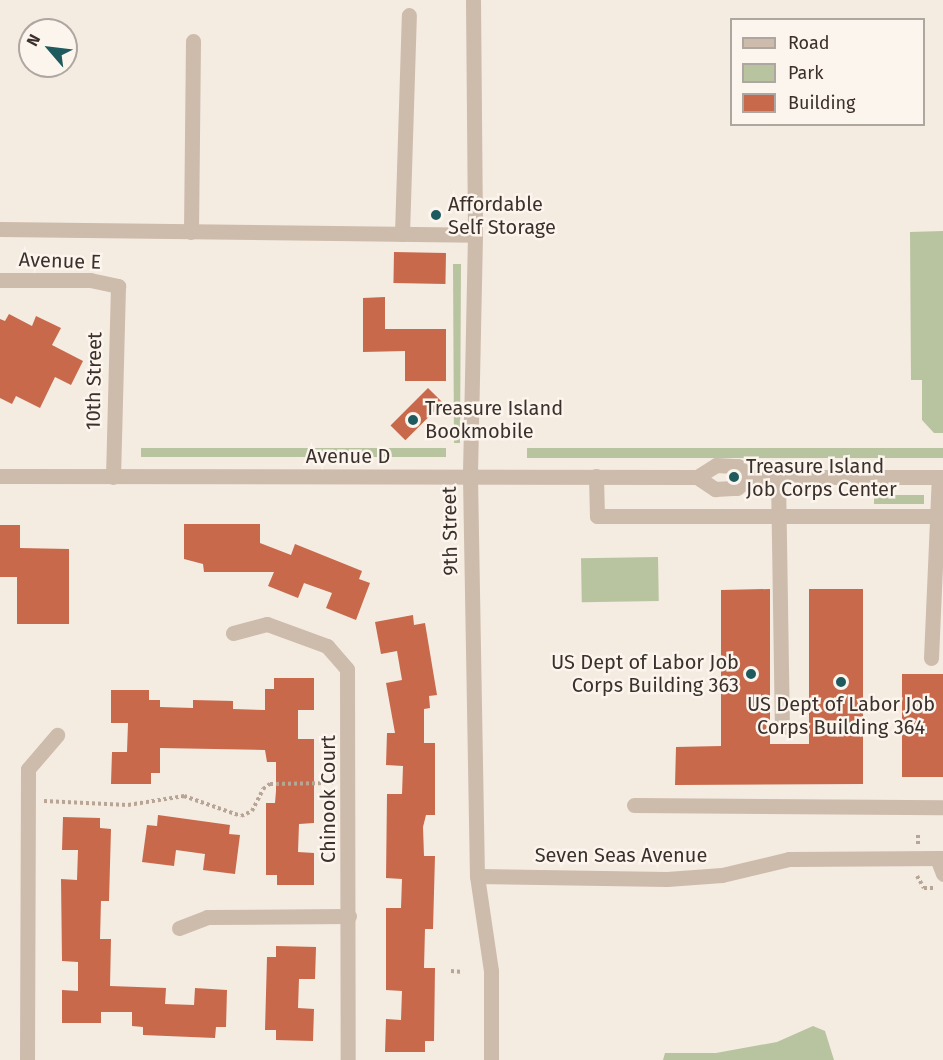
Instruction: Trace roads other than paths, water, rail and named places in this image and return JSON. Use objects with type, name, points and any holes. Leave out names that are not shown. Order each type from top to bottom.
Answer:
[{"type":"street","name":"9th Street","points":[[473,0],[475,235],[471,477],[477,876],[490,971],[491,1060]]},
{"type":"street","points":[[402,234],[409,15]]},
{"type":"street","points":[[191,231],[193,41]]},
{"type":"street","points":[[0,229],[475,235]]},
{"type":"street","name":"Avenue E","points":[[0,280],[90,280],[118,286]]},
{"type":"street","name":"10th Street","points":[[113,477],[118,286]]},
{"type":"street","name":"Avenue D","points":[[0,476],[697,477],[716,465],[738,466],[750,477]]},
{"type":"street","points":[[596,476],[597,516],[940,516]]},
{"type":"street","name":"Avenue D","points":[[697,477],[715,489],[737,488],[750,477],[941,477]]},
{"type":"street","points":[[777,477],[782,728]]},
{"type":"street","points":[[932,658],[941,477]]},
{"type":"street","name":"Chinook Court","points":[[233,633],[267,624],[327,646],[341,658],[349,678],[348,1060]]},
{"type":"street","points":[[27,1060],[28,769],[57,735]]},
{"type":"street","points":[[634,805],[943,807]]},
{"type":"street","points":[[940,858],[943,874]]},
{"type":"street","name":"Seven Seas Avenue","points":[[477,876],[667,879],[722,875],[789,859],[940,858]]},
{"type":"street","points":[[179,928],[207,917],[349,916]]},
{"type":"place","name":"Affordable Self Storage","points":[[436,215]]},
{"type":"place","name":"Treasure Island Bookmobile","points":[[413,420]]},
{"type":"place","name":"Treasure Island Job Corps Center","points":[[734,477]]},
{"type":"place","name":"US Dept of Labor Job Corps Building 363","points":[[751,674]]},
{"type":"place","name":"US Dept of Labor Job Corps Building 364","points":[[841,682]]}]
